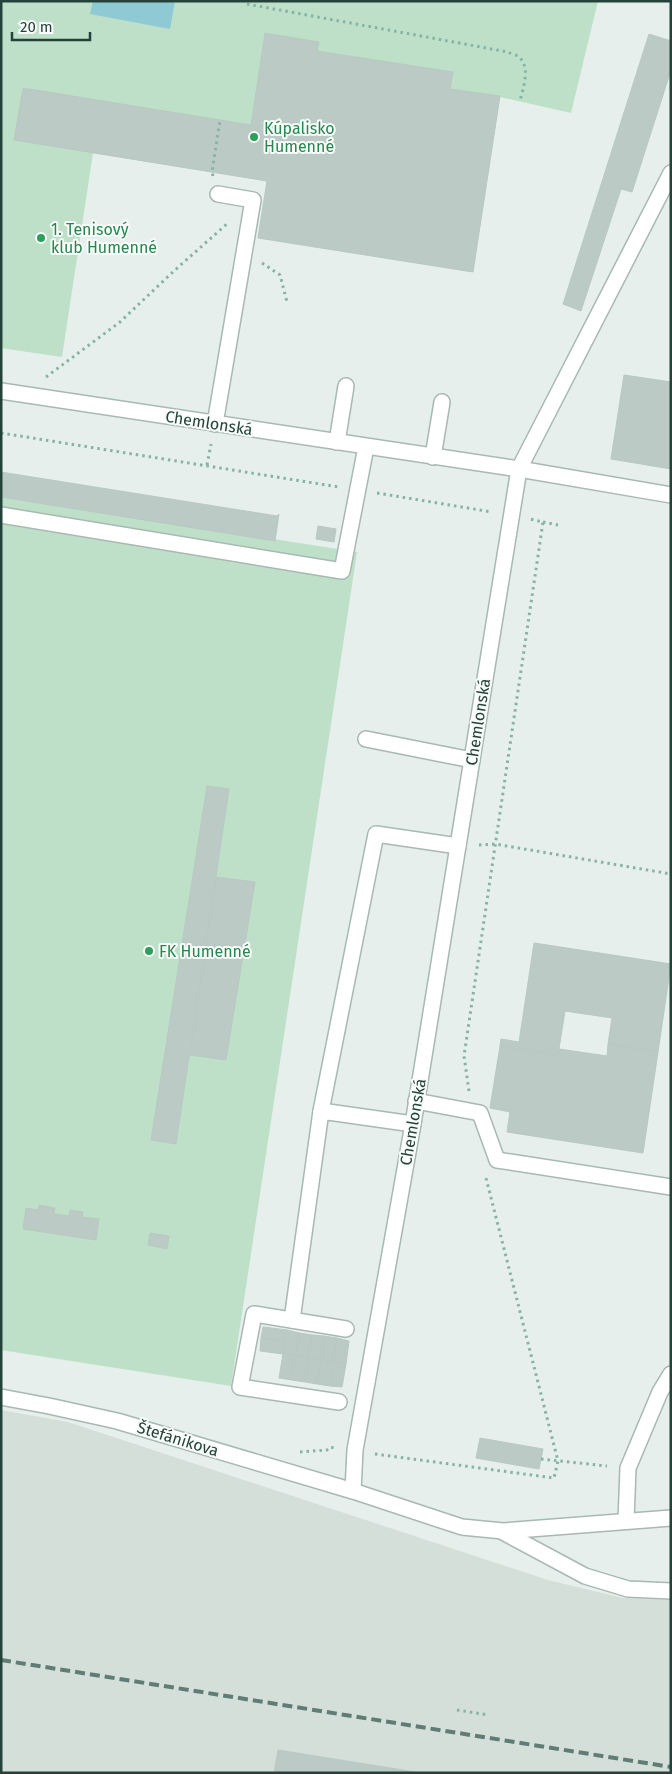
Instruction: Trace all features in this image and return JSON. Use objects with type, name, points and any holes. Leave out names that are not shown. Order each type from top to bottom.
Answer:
[{"type":"street","points":[[671,172],[519,469],[671,495]]},
{"type":"street","points":[[215,424],[253,200],[218,194]]},
{"type":"street","points":[[337,442],[346,386]]},
{"type":"street","name":"Chemlonská","points":[[1,392],[519,469],[416,1101],[355,1450],[353,1492]]},
{"type":"street","points":[[434,457],[442,402]]},
{"type":"street","points":[[1,515],[342,571],[366,446]]},
{"type":"street","points":[[366,739],[472,760]]},
{"type":"street","points":[[292,1320],[322,1111],[376,834],[458,846]]},
{"type":"street","points":[[416,1101],[480,1113],[497,1160],[671,1188]]},
{"type":"street","points":[[322,1111],[412,1124]]},
{"type":"street","points":[[339,1402],[240,1387],[254,1314],[346,1328]]},
{"type":"street","points":[[626,1521],[628,1468],[660,1392],[671,1374]]},
{"type":"street","name":"Štefánikova","points":[[1,1397],[117,1421],[462,1527],[503,1531]]},
{"type":"street","points":[[503,1531],[671,1518]]},
{"type":"street","points":[[503,1531],[585,1576],[628,1590],[671,1591]]},
{"type":"path","points":[[247,4],[508,52],[519,57],[526,68],[525,82],[520,101]]},
{"type":"path","points":[[212,172],[220,120]]},
{"type":"path","points":[[22,395],[120,322],[253,200]]},
{"type":"path","points":[[244,251],[280,275],[287,302]]},
{"type":"path","points":[[1,433],[512,515],[558,525]]},
{"type":"path","points":[[472,1111],[464,1056],[543,522]]},
{"type":"path","points":[[458,846],[495,844],[671,874]]},
{"type":"path","points":[[373,1453],[554,1478],[558,1461],[485,1172]]},
{"type":"path","points":[[541,1459],[628,1468]]},
{"type":"path","points":[[457,1710],[489,1715]]},
{"type":"shaded area","points":[[1,1410],[68,1422],[548,1580],[623,1598],[671,1600],[671,1773],[1,1773]]},
{"type":"green space","name":"Kúpalisko Humenné","points":[[1,1],[598,1],[571,113],[500,97],[473,272],[258,238],[267,181],[93,153],[62,357],[1,348]]},
{"type":"green space","name":"FK Humenné","points":[[1,497],[357,552],[231,1386],[1,1350]]},
{"type":"water","points":[[93,1],[175,1],[170,29],[90,14]]},
{"type":"building","points":[[265,33],[319,42],[317,51],[453,72],[450,89],[500,96],[473,272],[258,238],[267,181],[14,140],[23,88],[251,125]]},
{"type":"building","points":[[649,34],[671,41],[671,70],[632,192],[621,189],[581,311],[563,304]]},
{"type":"building","points":[[624,375],[671,382],[671,469],[611,459]]},
{"type":"building","points":[[1,472],[277,516],[279,514],[275,541],[1,497]]},
{"type":"building","points":[[318,526],[336,529],[334,542],[316,539]]},
{"type":"building","points":[[207,786],[229,789],[176,1144],[151,1140]]},
{"type":"building","points":[[216,877],[255,882],[226,1060],[190,1055]]},
{"type":"building","points":[[534,943],[671,964],[658,1052],[608,1044],[612,1018],[565,1011],[558,1055],[500,1046],[501,1039],[519,1042]]},
{"type":"building","points":[[608,1044],[658,1052],[643,1153],[507,1132],[510,1112],[490,1108],[500,1046],[558,1055],[559,1049],[607,1056]]},
{"type":"building","points":[[39,1205],[55,1208],[54,1214],[69,1216],[70,1210],[83,1212],[82,1217],[99,1219],[96,1240],[23,1229],[26,1208],[38,1210]]},
{"type":"building","points":[[150,1233],[169,1236],[167,1249],[148,1245]]},
{"type":"building","points":[[263,1327],[287,1330],[285,1342],[261,1338]]},
{"type":"building","points":[[287,1330],[299,1333],[296,1356],[283,1354]]},
{"type":"building","points":[[299,1333],[312,1335],[308,1358],[296,1356]]},
{"type":"building","points":[[312,1335],[324,1336],[321,1360],[308,1358]]},
{"type":"building","points":[[324,1336],[337,1338],[334,1362],[321,1360]]},
{"type":"building","points":[[261,1338],[285,1342],[283,1354],[260,1351]]},
{"type":"building","points":[[337,1338],[349,1341],[346,1364],[334,1362]]},
{"type":"building","points":[[283,1354],[296,1356],[292,1380],[279,1378]]},
{"type":"building","points":[[296,1356],[308,1358],[305,1382],[292,1380]]},
{"type":"building","points":[[308,1358],[321,1360],[317,1384],[305,1382]]},
{"type":"building","points":[[321,1360],[334,1362],[330,1386],[317,1384]]},
{"type":"building","points":[[334,1362],[346,1364],[342,1387],[330,1386]]},
{"type":"building","points":[[480,1438],[543,1449],[539,1469],[476,1458]]},
{"type":"building","points":[[278,1750],[415,1772],[274,1773]]},
{"type":"railway","points":[[1,1660],[671,1767]]},
{"type":"place","name":"Kúpalisko Humenné","points":[[254,137]]},
{"type":"place","name":"1. Tenisový klub Humenné","points":[[41,238]]},
{"type":"place","name":"FK Humenné","points":[[149,951]]}]
